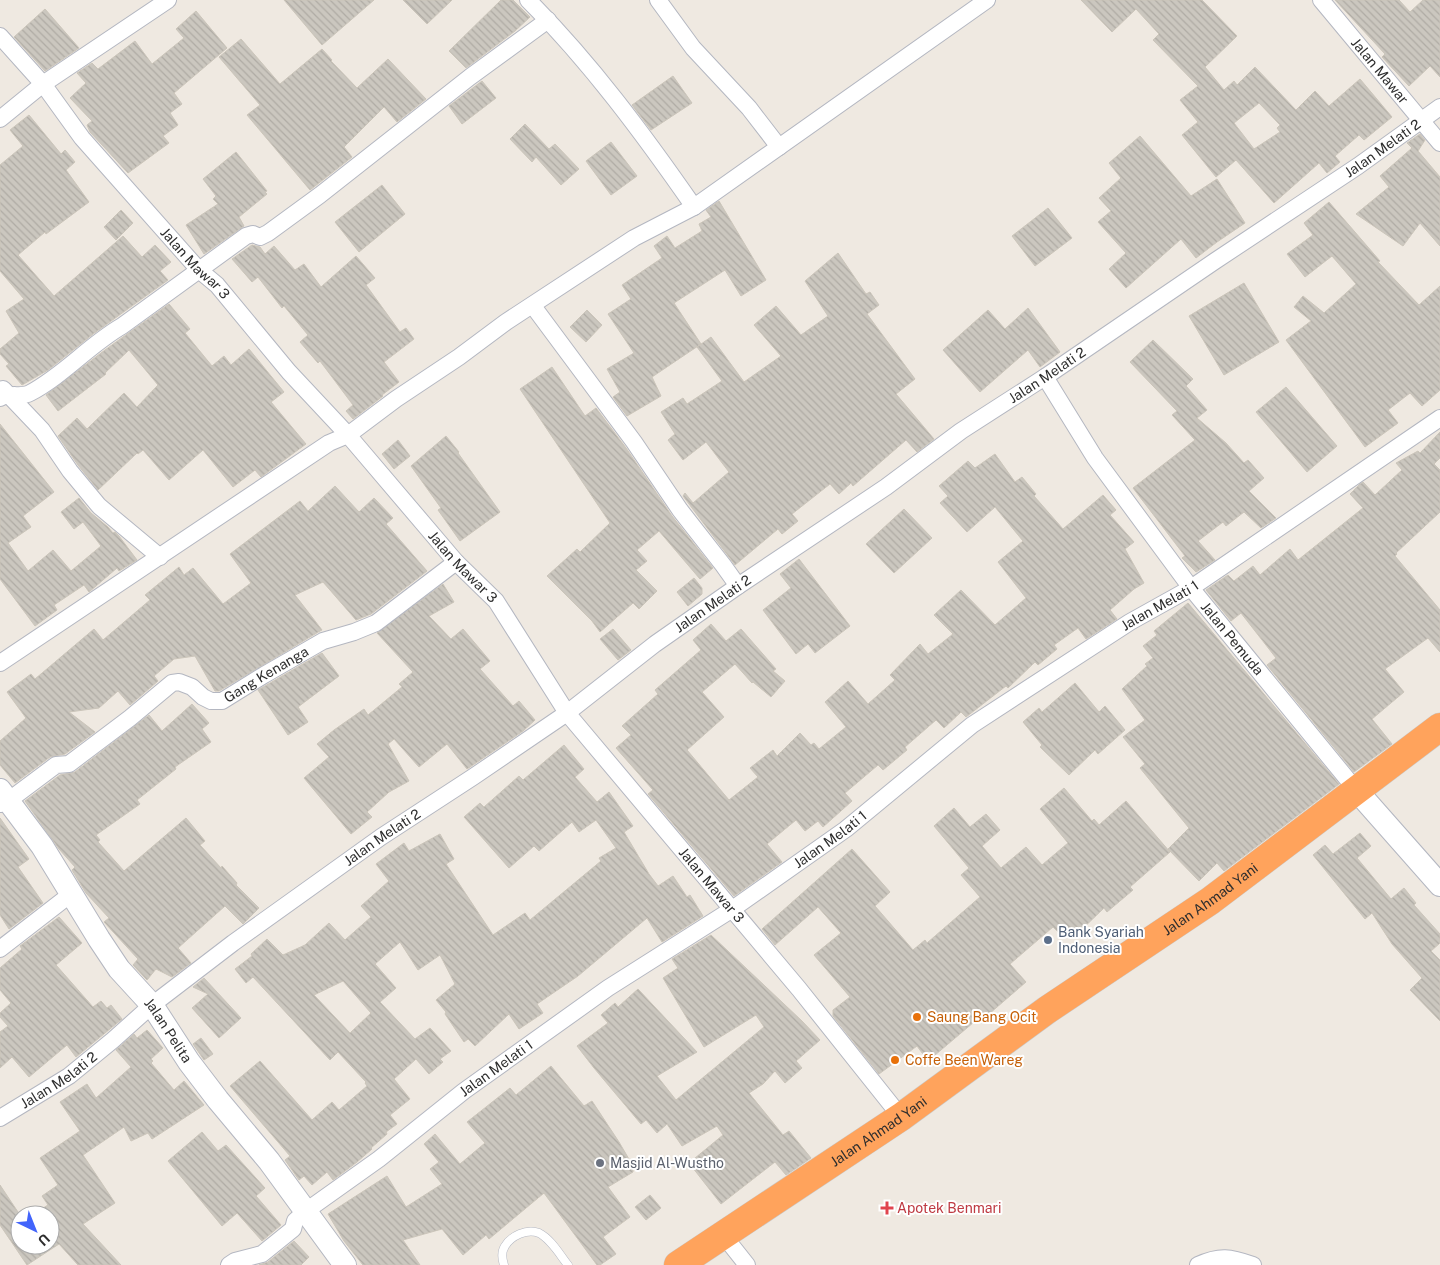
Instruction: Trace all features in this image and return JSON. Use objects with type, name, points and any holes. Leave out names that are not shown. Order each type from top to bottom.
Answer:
[{"type":"highway","name":"Jalan Ahmad Yani","points":[[678,1265],[901,1117],[1047,1010],[1210,901],[1440,727]]},
{"type":"street","points":[[0,119],[43,84],[168,0]]},
{"type":"street","points":[[528,0],[548,20],[655,151],[694,207]]},
{"type":"street","points":[[658,0],[694,48],[749,108],[779,147]]},
{"type":"street","points":[[0,663],[329,443],[348,435],[506,322],[634,238],[694,207],[987,0]]},
{"type":"street","name":"Jalan Mawar","points":[[1321,0],[1422,119],[1440,143]]},
{"type":"street","points":[[2,393],[28,394],[35,390],[104,337],[250,234],[260,237],[274,229],[470,76],[548,20]]},
{"type":"street","name":"Jalan Mawar 3","points":[[0,36],[43,84],[82,138],[200,270],[217,285],[289,372],[348,435],[456,562],[496,600],[567,713],[799,989],[901,1117]]},
{"type":"street","name":"Jalan Melati 2","points":[[0,1118],[69,1076],[113,1040],[152,1004],[233,943],[382,837],[567,713],[655,644],[886,487],[961,431],[1045,377],[1215,260],[1358,166],[1440,107]]},
{"type":"street","points":[[533,306],[634,442],[680,510],[738,586]]},
{"type":"street","name":"Jalan Pemuda","points":[[1045,377],[1095,458],[1191,588],[1357,791],[1440,885]]},
{"type":"street","points":[[2,393],[42,430],[70,471],[99,506],[160,557]]},
{"type":"street","name":"Jalan Melati 1","points":[[229,1265],[262,1254],[293,1229],[295,1222],[306,1211],[379,1159],[464,1091],[608,988],[731,910],[846,829],[972,726],[1130,622],[1191,588],[1440,418]]},
{"type":"street","name":"Gang Kenanga","points":[[3,798],[56,765],[69,764],[130,718],[172,683],[179,682],[192,687],[203,697],[211,701],[222,701],[323,641],[376,623],[456,562]]},
{"type":"street","name":"Jalan Pelita","points":[[3,798],[42,846],[99,940],[119,969],[152,1004],[195,1069],[218,1100],[269,1161],[345,1265]]},
{"type":"street","points":[[0,949],[71,894]]},
{"type":"street","points":[[724,1236],[747,1265]]},
{"type":"street","points":[[1198,1265],[1213,1258],[1235,1258],[1253,1265]]},
{"type":"lane","points":[[504,1265],[502,1257],[504,1246],[516,1236],[525,1232],[539,1233],[568,1265]]},
{"type":"building","points":[[284,0],[374,0],[322,45]]},
{"type":"building","points":[[403,0],[452,0],[427,24]]},
{"type":"building","points":[[501,0],[513,0],[530,17],[515,31],[466,68],[449,51]]},
{"type":"building","points":[[1081,0],[1202,0],[1237,36],[1205,67],[1224,90],[1234,81],[1237,85],[1255,67],[1296,110],[1315,91],[1329,106],[1360,79],[1392,117],[1364,140],[1359,135],[1335,156],[1340,162],[1327,173],[1319,163],[1274,203],[1236,160],[1216,177],[1182,135],[1198,122],[1180,100],[1198,86],[1153,40],[1159,34],[1136,9],[1112,32]],"holes":[[[1259,103],[1280,125],[1277,128],[1280,132],[1254,149],[1234,123]]]},
{"type":"building","points":[[1335,0],[1399,0],[1410,12],[1423,0],[1440,0],[1440,77],[1430,66],[1409,86],[1382,57],[1385,54]]},
{"type":"building","points":[[45,9],[79,48],[45,71],[14,37]]},
{"type":"building","points":[[196,11],[227,48],[174,93],[182,104],[170,113],[178,125],[163,136],[169,143],[128,173],[90,132],[87,125],[92,121],[70,98],[86,83],[77,73],[92,63],[98,69],[135,41],[152,64],[184,38],[176,29]]},
{"type":"building","points":[[241,39],[280,84],[322,49],[357,88],[388,59],[426,99],[397,122],[384,107],[344,147],[352,157],[310,190],[247,115],[260,105],[219,57]]},
{"type":"building","points":[[673,76],[692,103],[651,130],[632,105]]},
{"type":"building","points":[[482,81],[496,98],[462,124],[449,106]]},
{"type":"building","points":[[29,115],[61,154],[65,150],[75,162],[66,170],[89,202],[46,234],[45,232],[18,255],[54,296],[123,236],[142,257],[155,245],[171,262],[160,271],[168,280],[93,334],[48,370],[22,385],[6,366],[9,364],[0,354],[0,349],[19,333],[6,311],[24,299],[0,271],[0,165],[23,146],[10,130]]},
{"type":"building","points":[[525,124],[549,149],[555,144],[579,169],[561,185],[536,157],[532,162],[510,139]]},
{"type":"building","points":[[1420,134],[1425,140],[1418,151],[1440,177],[1440,246],[1420,223],[1403,246],[1356,214],[1389,187],[1380,176],[1412,148],[1407,143]]},
{"type":"building","points":[[1140,136],[1191,196],[1217,179],[1245,223],[1196,258],[1181,239],[1126,288],[1109,269],[1126,253],[1098,222],[1111,211],[1099,198],[1121,178],[1109,163]]},
{"type":"building","points":[[611,142],[637,176],[611,195],[586,161]]},
{"type":"building","points":[[236,152],[267,191],[265,192],[267,194],[239,217],[244,226],[204,254],[186,225],[218,204],[213,199],[216,196],[203,179]]},
{"type":"building","points":[[382,185],[405,214],[359,252],[335,222]]},
{"type":"building","points":[[719,201],[766,280],[741,296],[725,270],[674,303],[701,344],[652,377],[661,396],[627,416],[613,397],[620,392],[607,369],[634,353],[608,314],[631,299],[622,285],[662,258],[654,246],[667,236],[675,248],[702,231],[699,224],[711,217],[706,210]]},
{"type":"building","points":[[1329,202],[1380,261],[1378,262],[1419,305],[1440,286],[1440,390],[1422,406],[1410,393],[1388,410],[1398,423],[1365,447],[1286,340],[1311,321],[1294,307],[1303,296],[1324,313],[1356,284],[1332,256],[1305,277],[1287,254],[1313,235],[1304,223]]},
{"type":"building","points":[[1048,208],[1072,238],[1035,266],[1012,236]]},
{"type":"building","points":[[121,210],[133,223],[116,240],[104,227]]},
{"type":"building","points":[[252,245],[260,247],[265,254],[274,246],[295,270],[304,264],[321,287],[356,256],[375,278],[366,285],[400,332],[406,328],[414,339],[384,362],[399,382],[353,419],[346,411],[353,405],[320,361],[318,363],[300,342],[308,335],[284,306],[282,308],[258,277],[252,282],[232,259]]},
{"type":"building","points":[[838,253],[866,294],[870,292],[879,305],[867,314],[915,379],[896,394],[934,439],[917,452],[906,440],[853,486],[851,483],[839,494],[830,484],[792,514],[798,521],[782,534],[778,529],[735,565],[683,496],[685,493],[693,503],[729,472],[706,442],[683,460],[668,440],[675,434],[661,412],[683,398],[687,404],[722,381],[697,347],[711,337],[744,382],[781,356],[754,325],[776,306],[801,335],[828,316],[805,281]]},
{"type":"building","points":[[1244,283],[1279,342],[1224,375],[1189,316]]},
{"type":"building","points":[[169,304],[190,329],[185,333],[212,366],[224,356],[231,365],[249,349],[284,392],[271,402],[306,444],[261,477],[255,470],[233,487],[203,450],[169,480],[143,450],[137,453],[98,490],[58,436],[77,418],[87,429],[124,393],[137,407],[158,385],[129,350],[106,374],[58,411],[46,395]]},
{"type":"building","points":[[1028,308],[1060,352],[1040,367],[1028,350],[980,392],[943,350],[988,310],[1005,329]]},
{"type":"building","points":[[587,310],[602,325],[586,342],[570,327]]},
{"type":"building","points":[[1153,340],[1193,379],[1186,386],[1207,410],[1197,418],[1226,443],[1244,463],[1248,460],[1264,478],[1249,491],[1276,518],[1261,528],[1244,512],[1226,526],[1223,522],[1198,541],[1215,560],[1196,572],[1182,558],[1185,556],[1133,488],[1195,440],[1172,415],[1177,411],[1130,362]]},
{"type":"building","points":[[552,367],[585,416],[596,408],[626,448],[672,516],[713,568],[700,579],[659,531],[637,550],[647,561],[636,570],[657,591],[639,609],[633,603],[600,632],[592,621],[547,576],[577,549],[580,552],[610,523],[520,389]]},
{"type":"building","points":[[1286,387],[1337,446],[1307,472],[1256,412]]},
{"type":"building","points":[[0,424],[54,492],[23,516],[31,527],[8,543],[28,571],[53,550],[71,571],[101,546],[83,522],[74,529],[61,512],[79,498],[91,513],[119,536],[137,560],[119,571],[117,568],[89,592],[84,585],[54,605],[57,610],[35,626],[0,579]]},
{"type":"building","points":[[1440,432],[1440,458],[1434,464],[1440,470],[1440,512],[1395,556],[1440,610],[1440,652],[1428,638],[1385,669],[1404,692],[1372,719],[1392,744],[1354,772],[1267,665],[1276,658],[1241,613],[1231,621],[1206,590],[1228,575],[1234,581],[1253,566],[1260,575],[1290,549],[1298,560],[1363,508],[1350,494],[1360,484],[1363,482],[1375,495],[1402,470],[1396,463],[1418,451],[1420,453]]},
{"type":"building","points":[[446,436],[500,512],[460,541],[438,510],[441,508],[411,466]]},
{"type":"building","points":[[398,440],[410,456],[394,469],[382,454]]},
{"type":"building","points":[[995,454],[1015,482],[1022,477],[1036,494],[1034,496],[1063,529],[1103,495],[1116,510],[1110,515],[1134,542],[1125,549],[1144,583],[1134,589],[1110,610],[1117,619],[1086,639],[1078,628],[1054,645],[1057,649],[1038,665],[1035,662],[1008,688],[1006,686],[966,717],[961,712],[944,728],[936,720],[905,747],[907,750],[883,770],[878,765],[845,793],[852,801],[823,827],[818,821],[805,831],[796,820],[767,844],[782,862],[734,896],[648,794],[653,790],[616,748],[631,735],[622,726],[658,694],[655,690],[701,650],[693,640],[711,624],[726,641],[741,629],[776,669],[773,671],[785,681],[771,697],[752,683],[735,664],[702,692],[724,717],[687,750],[729,800],[758,777],[750,768],[773,750],[777,756],[800,733],[811,745],[814,743],[819,749],[846,727],[825,702],[848,681],[868,704],[895,680],[890,675],[920,644],[928,654],[953,634],[934,615],[961,590],[995,625],[1026,598],[998,562],[1023,541],[995,507],[967,532],[940,503],[948,496],[939,486],[968,461],[975,468]]},
{"type":"building","points":[[335,486],[359,512],[374,498],[393,518],[386,524],[427,571],[371,614],[356,620],[323,582],[295,595],[322,630],[219,691],[215,691],[195,656],[174,659],[154,676],[158,681],[130,705],[118,691],[99,708],[69,712],[95,732],[65,754],[50,757],[15,783],[0,765],[0,741],[26,718],[7,692],[31,674],[35,679],[94,629],[103,640],[150,600],[145,595],[179,567],[184,575],[193,568],[223,604],[251,583],[230,554],[300,501],[308,511]]},
{"type":"building","points":[[904,509],[932,538],[894,573],[866,544]]},
{"type":"building","points":[[799,559],[850,626],[815,653],[808,644],[796,654],[763,610],[791,588],[780,574]]},
{"type":"building","points":[[694,578],[702,588],[702,594],[688,606],[677,592]]},
{"type":"building","points":[[443,584],[454,602],[429,616],[451,639],[463,629],[490,661],[480,669],[513,706],[519,701],[535,720],[523,731],[467,769],[447,744],[419,767],[394,739],[388,744],[409,781],[389,792],[367,812],[372,817],[351,834],[304,778],[329,757],[317,744],[364,709],[368,715],[402,687],[399,684],[413,672],[377,633]]},
{"type":"building","points":[[1188,603],[1339,784],[1224,871],[1217,863],[1199,881],[1168,849],[1189,828],[1140,768],[1145,764],[1123,737],[1145,720],[1122,689],[1153,658],[1143,646],[1157,635],[1154,631]]},
{"type":"building","points":[[613,629],[631,650],[618,660],[600,639]]},
{"type":"building","points":[[322,653],[339,676],[298,707],[308,722],[288,735],[258,690]]},
{"type":"building","points":[[1075,683],[1099,712],[1105,706],[1125,730],[1098,754],[1095,750],[1069,775],[1040,747],[1042,745],[1023,722],[1039,708],[1042,712]]},
{"type":"building","points":[[192,704],[209,723],[202,729],[211,742],[175,767],[176,769],[137,800],[140,804],[96,835],[100,840],[98,842],[124,871],[186,818],[205,841],[200,845],[221,868],[222,866],[237,883],[236,885],[259,908],[243,924],[225,906],[178,948],[191,963],[172,977],[156,969],[147,980],[133,965],[138,959],[104,922],[109,918],[86,893],[72,870],[75,867],[59,849],[25,801],[60,775],[75,772],[149,715],[162,731]]},
{"type":"building","points":[[564,745],[584,769],[575,777],[597,802],[609,792],[633,826],[624,832],[658,886],[673,876],[687,897],[690,895],[703,916],[662,942],[647,918],[578,976],[537,1004],[543,1013],[519,1029],[509,1014],[475,1046],[468,1039],[464,1042],[445,1014],[446,1012],[436,1000],[455,984],[440,955],[418,970],[400,942],[375,964],[396,988],[380,1002],[415,1039],[430,1028],[451,1051],[440,1059],[443,1062],[429,1074],[416,1059],[394,1079],[410,1099],[390,1115],[397,1124],[386,1132],[387,1134],[357,1162],[333,1180],[327,1172],[312,1185],[304,1176],[299,1180],[285,1160],[290,1156],[230,1086],[260,1061],[312,1120],[332,1102],[339,1110],[367,1086],[366,1082],[338,1052],[330,1060],[253,977],[246,983],[235,969],[252,956],[251,954],[267,939],[283,955],[305,945],[329,923],[345,940],[371,917],[361,906],[389,881],[376,864],[404,843],[409,851],[440,834],[454,859],[446,864],[493,935],[525,913],[530,920],[601,861],[599,858],[616,848],[596,820],[579,832],[572,822],[539,851],[534,846],[509,868],[464,817],[480,803],[484,807],[519,776],[523,780]],"holes":[[[343,981],[371,1013],[350,1033],[314,995]]]},
{"type":"building","points":[[1064,788],[1092,821],[1094,819],[1099,825],[1126,801],[1170,852],[1130,887],[1133,890],[1107,912],[1104,908],[1076,935],[1068,927],[1061,935],[1053,927],[1010,964],[1026,982],[989,1014],[987,1011],[928,1061],[917,1046],[879,1074],[833,1016],[833,1010],[850,997],[814,955],[841,933],[818,907],[775,945],[762,929],[852,849],[890,892],[875,906],[913,950],[925,940],[927,943],[980,897],[961,875],[969,868],[934,826],[954,808],[970,827],[986,814],[1000,830],[982,846],[1001,868],[1026,847],[1042,865],[1068,843],[1040,809]]},
{"type":"building","points":[[0,818],[29,859],[18,867],[43,903],[9,929],[0,915]]},
{"type":"building","points":[[1360,833],[1371,846],[1357,858],[1391,899],[1404,888],[1416,903],[1414,905],[1440,934],[1440,943],[1431,951],[1440,960],[1440,1021],[1410,990],[1422,978],[1392,944],[1372,913],[1365,919],[1313,855],[1325,845],[1333,854]]},
{"type":"building","points":[[59,917],[82,943],[56,965],[93,1007],[101,1001],[107,1008],[111,1005],[122,1019],[76,1057],[67,1045],[29,1077],[12,1057],[0,1068],[0,1032],[8,1026],[0,1017],[0,1013],[11,1003],[0,990],[0,968],[22,949],[20,946]]},
{"type":"building","points":[[711,935],[820,1040],[796,1061],[802,1068],[785,1083],[775,1071],[763,1084],[749,1093],[783,1135],[789,1131],[811,1158],[786,1175],[775,1162],[721,1204],[689,1163],[723,1135],[717,1126],[682,1146],[667,1124],[657,1133],[646,1120],[641,1124],[577,1046],[608,1023],[601,1015],[615,1003],[618,1007],[638,989],[697,1052],[657,1076],[676,1100],[764,1027],[756,1015],[704,1047],[663,978],[678,968],[672,959]]},
{"type":"building","points":[[204,978],[241,1018],[219,1038],[192,1008],[208,994],[193,987]]},
{"type":"building","points":[[147,1030],[163,1048],[151,1059],[153,1061],[151,1063],[174,1090],[184,1081],[204,1105],[152,1139],[148,1133],[131,1141],[124,1127],[83,1155],[115,1203],[83,1224],[121,1265],[78,1265],[60,1245],[60,1205],[48,1205],[42,1196],[58,1185],[40,1158],[80,1131],[60,1102],[87,1084],[96,1098],[131,1067],[116,1050],[134,1034],[137,1038]]},
{"type":"building","points":[[201,1038],[213,1054],[204,1060],[193,1044]]},
{"type":"building","points":[[551,1066],[584,1106],[592,1101],[633,1166],[633,1172],[608,1187],[630,1217],[603,1237],[616,1254],[600,1265],[597,1265],[544,1193],[489,1239],[486,1235],[463,1255],[442,1229],[403,1240],[420,1265],[363,1265],[344,1241],[328,1214],[387,1176],[406,1207],[442,1184],[430,1169],[439,1162],[424,1144],[435,1134],[460,1164],[485,1143],[467,1122],[510,1088],[516,1095]]},
{"type":"building","points":[[202,1132],[218,1151],[226,1145],[265,1188],[256,1196],[281,1225],[262,1241],[237,1213],[222,1226],[168,1161]]},
{"type":"building","points":[[0,1185],[13,1205],[10,1205],[10,1240],[0,1225]]},
{"type":"building","points":[[650,1195],[661,1208],[646,1220],[635,1207]]},
{"type":"building","points":[[294,1241],[309,1257],[301,1265],[259,1265],[268,1262]]},
{"type":"building","points":[[20,1255],[42,1255],[27,1265]]},
{"type":"place","name":"Bank Syariah Indonesia","points":[[1048,940]]},
{"type":"place","name":"Saung Bang Ocit","points":[[917,1017]]},
{"type":"place","name":"Coffe Been Wareg","points":[[895,1060]]},
{"type":"place","name":"Masjid Al-Wustho","points":[[600,1163]]},
{"type":"place","name":"Apotek Benmari","points":[[887,1208]]}]
